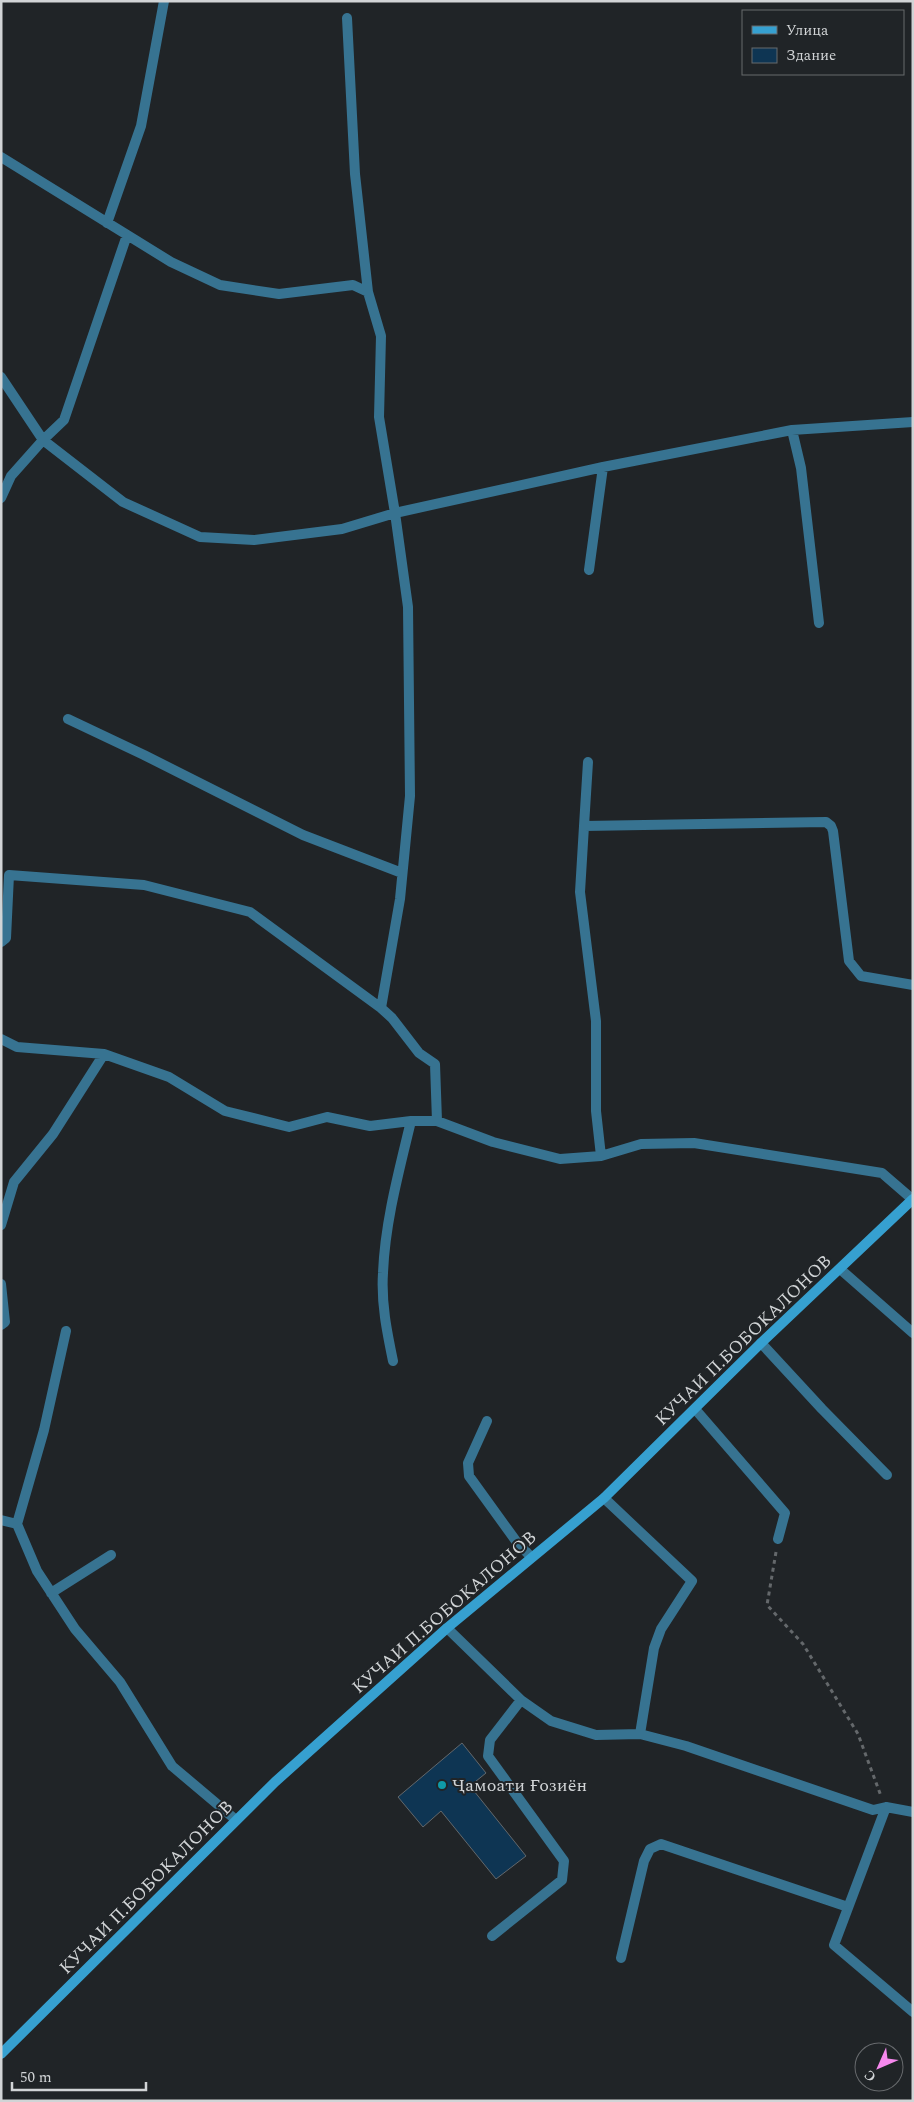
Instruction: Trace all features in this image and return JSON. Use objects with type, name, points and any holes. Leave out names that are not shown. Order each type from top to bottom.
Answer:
[{"type":"main road","name":"КУЧАИ П.БОБОКАЛОНОВ","points":[[1,2054],[236,1820],[447,1628],[604,1498],[761,1343],[912,1199]]},
{"type":"street","points":[[107,223],[141,126],[164,1]]},
{"type":"street","points":[[347,18],[354,174],[368,292],[381,336],[379,417],[408,607],[410,796],[400,899],[381,1008]]},
{"type":"street","points":[[1,157],[171,262],[220,285],[279,294],[353,285],[368,292]]},
{"type":"street","points":[[1,498],[11,476],[43,440],[64,420],[127,235]]},
{"type":"street","points":[[1,377],[43,440],[123,502],[200,537],[254,540],[342,529],[395,513],[603,467],[792,430],[913,422]]},
{"type":"street","points":[[792,430],[801,468],[819,623]]},
{"type":"street","points":[[589,570],[603,467]]},
{"type":"street","points":[[68,719],[144,755],[303,836],[402,873]]},
{"type":"street","points":[[588,762],[580,892],[596,1022],[596,1111],[601,1156]]},
{"type":"street","points":[[584,826],[826,822],[831,826],[832,831],[849,961],[861,976],[913,985]]},
{"type":"street","points":[[1,942],[6,938],[9,875],[144,885],[250,912],[381,1008],[392,1018],[419,1053],[435,1064],[437,1122]]},
{"type":"street","points":[[1,1040],[17,1047],[104,1054],[169,1077],[225,1112],[289,1127],[327,1117],[370,1126],[411,1122],[437,1122],[493,1142],[560,1159],[601,1156],[640,1144],[694,1143],[882,1173],[912,1199]]},
{"type":"street","points":[[1,1225],[14,1182],[53,1134],[104,1054]]},
{"type":"street","points":[[393,1361],[384,1317],[382,1274],[392,1200],[411,1122]]},
{"type":"street","points":[[840,1269],[913,1333]]},
{"type":"street","points":[[1,1284],[5,1322],[1,1325]]},
{"type":"street","points":[[66,1331],[44,1430],[16,1524],[37,1571],[75,1629],[120,1682],[172,1766],[236,1820]]},
{"type":"street","points":[[761,1343],[887,1475]]},
{"type":"street","points":[[695,1409],[785,1513],[778,1539]]},
{"type":"street","points":[[487,1421],[468,1463],[469,1476],[516,1541],[531,1558]]},
{"type":"street","points":[[604,1498],[692,1581],[661,1628],[654,1648],[640,1734]]},
{"type":"street","points":[[1,1520],[16,1524]]},
{"type":"street","points":[[51,1592],[111,1555]]},
{"type":"street","points":[[447,1628],[521,1700],[550,1721],[596,1735],[640,1734],[686,1746],[873,1810],[886,1807],[913,1812]]},
{"type":"street","points":[[492,1936],[562,1880],[564,1861],[488,1756],[490,1740],[521,1700]]},
{"type":"street","points":[[886,1807],[834,1945],[913,2012]]},
{"type":"street","points":[[621,1958],[644,1861],[650,1848],[661,1844],[848,1907]]},
{"type":"path","points":[[778,1539],[767,1605],[802,1644],[858,1734],[886,1807]]},
{"type":"building","points":[[462,1743],[486,1773],[470,1786],[526,1856],[496,1879],[441,1811],[423,1827],[398,1797]]},
{"type":"place","name":"Ҷамоати Ғозиён","points":[[442,1785]]}]
